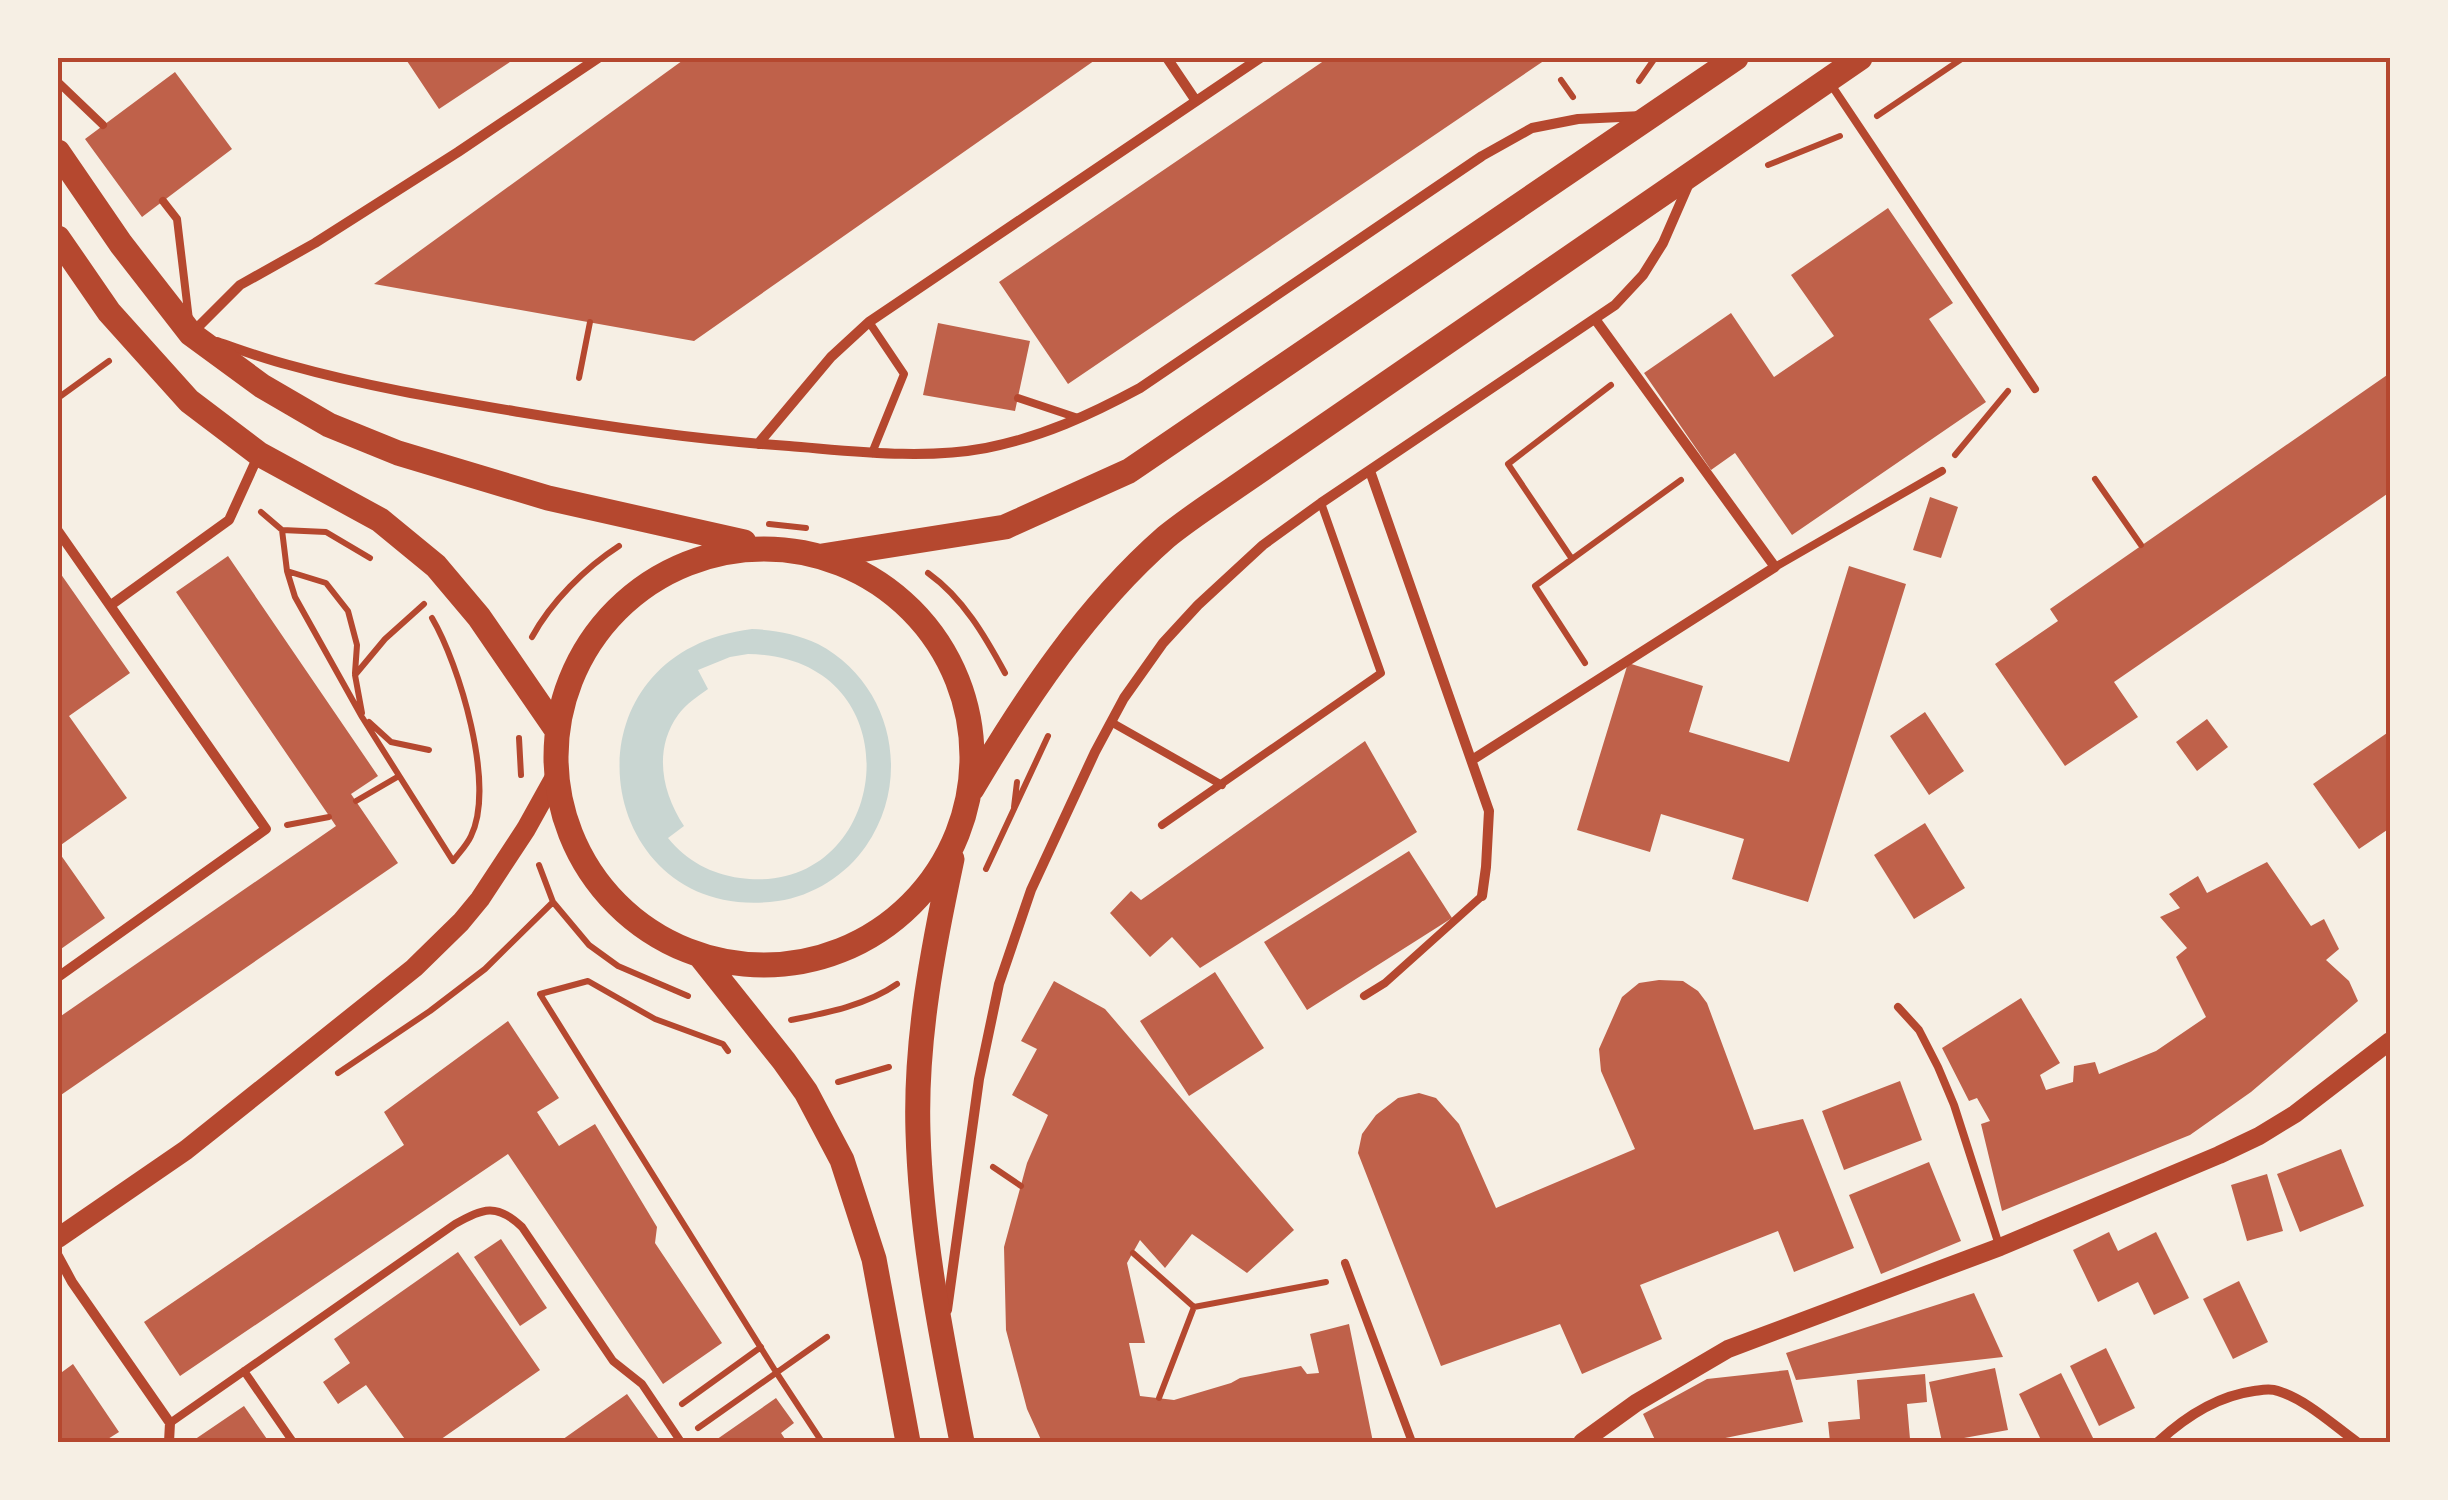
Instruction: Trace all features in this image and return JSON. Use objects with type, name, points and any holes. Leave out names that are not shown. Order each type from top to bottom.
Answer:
[{"type":"main road","points":[[970,793],[1032,690],[1122,579],[1168,535],[1860,58]]},
{"type":"main road","points":[[822,556],[1005,527],[1129,470],[1732,59]]},
{"type":"main road","points":[[58,152],[191,334],[262,386],[329,425],[398,453],[548,498],[657,523],[768,536],[868,576],[909,606],[941,646],[963,692],[972,742],[970,793],[956,840],[929,978],[920,1058],[918,1128],[922,1213],[962,1442]]},
{"type":"main road","points":[[58,238],[108,312],[189,401],[259,454],[380,520],[436,566],[479,618],[556,729]]},
{"type":"main road","points":[[768,536],[670,570],[628,598],[594,636],[570,680],[556,729],[556,775],[565,824],[586,868],[617,907],[656,937],[702,958],[752,967],[803,963],[851,947],[895,920],[930,884],[956,840]]},
{"type":"main road","points":[[58,1238],[186,1150],[414,968],[480,899],[556,775]]},
{"type":"main road","points":[[702,958],[795,1076],[842,1160],[874,1260],[908,1442]]},
{"type":"street","points":[[598,58],[315,243],[240,285],[191,334],[357,382],[569,420],[758,444],[872,453],[982,449],[1034,438],[1082,419],[1140,388],[1482,156],[1532,128],[1578,119],[1649,116]]},
{"type":"street","points":[[1167,58],[1196,101]]},
{"type":"street","points":[[758,444],[831,357],[869,322],[1260,58]]},
{"type":"street","points":[[942,1341],[978,1078],[999,984],[1030,890],[1124,698],[1198,605],[1262,546],[1615,304],[1643,275],[1663,243],[1695,170]]},
{"type":"street","points":[[1472,760],[1775,566],[1595,319]]},
{"type":"street","points":[[111,604],[229,520],[259,454]]},
{"type":"street","points":[[1370,471],[1488,811],[1482,896]]},
{"type":"street","points":[[58,531],[266,830],[58,977]]},
{"type":"street","points":[[1582,1442],[1636,1403],[1728,1350],[2000,1248],[2259,1136],[2295,1114],[2390,1042]]},
{"type":"street","points":[[58,1256],[170,1423],[169,1442]]},
{"type":"street","points":[[2158,1442],[2209,1404],[2244,1392],[2274,1389],[2298,1400],[2357,1442]]},
{"type":"lane","points":[[1828,80],[2035,390]]},
{"type":"lane","points":[[58,82],[103,125]]},
{"type":"lane","points":[[163,201],[177,219],[191,334]]},
{"type":"lane","points":[[869,322],[904,374],[872,453]]},
{"type":"lane","points":[[1018,398],[1082,419]]},
{"type":"lane","points":[[1775,566],[1942,471]]},
{"type":"lane","points":[[1162,825],[1381,673],[1321,503]]},
{"type":"lane","points":[[1111,722],[1222,784]]},
{"type":"lane","points":[[1364,996],[1385,983],[1482,896]]},
{"type":"lane","points":[[1898,1007],[1918,1030],[1938,1066],[2000,1248]]},
{"type":"lane","points":[[170,1423],[455,1224],[491,1209],[509,1214],[522,1227],[613,1361],[642,1384],[680,1441]]},
{"type":"lane","points":[[1346,1263],[1412,1442]]},
{"type":"lane","points":[[244,1372],[294,1442]]},
{"type":"path","points":[[1860,127],[1963,58]]},
{"type":"path","points":[[579,378],[590,322]]},
{"type":"path","points":[[58,398],[135,342]]},
{"type":"path","points":[[1572,558],[1508,464],[1632,369]]},
{"type":"path","points":[[1942,471],[2024,372]]},
{"type":"path","points":[[1596,680],[1535,586],[1702,465]]},
{"type":"path","points":[[2095,479],[2140,545]]},
{"type":"path","points":[[241,495],[282,530],[326,532],[377,563]]},
{"type":"path","points":[[553,902],[526,829],[519,678],[533,634],[558,601],[601,558],[657,523]]},
{"type":"path","points":[[768,536],[807,528]]},
{"type":"path","points":[[282,530],[295,597],[362,717],[453,861],[471,836],[479,810],[470,716],[442,634],[424,604],[412,593]]},
{"type":"path","points":[[889,546],[934,577],[970,614],[1009,680],[1020,712]]},
{"type":"path","points":[[288,571],[326,583],[348,611],[357,645],[355,674],[362,717],[391,742],[429,750]]},
{"type":"path","points":[[355,674],[385,638],[424,604]]},
{"type":"path","points":[[1014,807],[1018,775]]},
{"type":"path","points":[[356,802],[399,776]]},
{"type":"path","points":[[266,830],[329,817]]},
{"type":"path","points":[[736,1060],[723,1044],[656,1019],[588,981],[540,994],[822,1442]]},
{"type":"path","points":[[838,1082],[891,1067]]},
{"type":"path","points":[[1133,1253],[1194,1308]]},
{"type":"path","points":[[1194,1308],[1328,1282]]},
{"type":"path","points":[[1159,1398],[1194,1308]]},
{"type":"path","points":[[680,1441],[826,1337]]},
{"type":"path","points":[[664,1416],[760,1347]]},
{"type":"shaded area","points":[[752,629],[777,632],[818,644],[843,661],[863,682],[878,707],[887,734],[891,762],[889,791],[866,846],[828,882],[778,901],[716,898],[668,873],[636,833],[621,784],[624,733],[646,686],[688,649]],"holes":[[[748,654],[804,665],[841,693],[862,731],[866,775],[855,817],[830,852],[791,874],[740,878],[709,870],[691,860],[668,838],[684,826],[670,800],[663,771],[670,728],[685,707],[708,689],[698,670]]]},
{"type":"building","points":[[405,58],[516,58],[439,109]]},
{"type":"building","points":[[686,58],[1098,58],[694,341],[374,284]]},
{"type":"building","points":[[1328,58],[1548,58],[1068,384],[999,282]]},
{"type":"building","points":[[175,72],[232,149],[142,217],[85,139]]},
{"type":"building","points":[[1888,208],[1953,303],[1929,319],[1986,402],[1792,535],[1735,453],[1711,470],[1644,373],[1731,313],[1774,377],[1834,336],[1791,275]]},
{"type":"building","points":[[938,323],[1030,341],[1015,411],[923,395]]},
{"type":"building","points":[[2390,373],[2390,492],[2114,682],[2138,717],[2065,766],[1995,664],[2058,621],[2050,609]]},
{"type":"building","points":[[1930,497],[1958,507],[1941,558],[1913,550]]},
{"type":"building","points":[[228,556],[378,776],[351,794],[398,863],[58,1097],[58,1018],[336,826],[176,592]]},
{"type":"building","points":[[1849,566],[1906,584],[1808,902],[1732,879],[1744,839],[1661,814],[1650,852],[1577,830],[1628,663],[1703,686],[1689,732],[1789,762]]},
{"type":"building","points":[[58,570],[130,673],[69,716],[127,798],[58,847]]},
{"type":"building","points":[[1925,712],[1964,771],[1929,795],[1890,736]]},
{"type":"building","points":[[2207,719],[2228,747],[2197,771],[2176,742]]},
{"type":"building","points":[[2390,731],[2390,828],[2359,849],[2313,784]]},
{"type":"building","points":[[1365,741],[1417,832],[1200,968],[1172,937],[1150,957],[1110,913],[1131,891],[1141,900]]},
{"type":"building","points":[[1925,823],[1965,888],[1914,919],[1874,855]]},
{"type":"building","points":[[58,851],[105,918],[58,951]]},
{"type":"building","points":[[1409,851],[1452,918],[1307,1010],[1264,942]]},
{"type":"building","points":[[2267,862],[2311,926],[2324,919],[2339,949],[2326,960],[2349,981],[2358,1001],[2251,1092],[2190,1135],[2002,1211],[1981,1124],[1990,1121],[1977,1098],[1969,1101],[1942,1048],[2021,998],[2060,1063],[2040,1075],[2046,1090],[2073,1082],[2074,1066],[2095,1062],[2099,1074],[2156,1051],[2206,1017],[2176,957],[2187,948],[2160,917],[2180,908],[2169,894],[2198,876],[2207,893]]},
{"type":"building","points":[[1215,972],[1264,1048],[1189,1096],[1140,1021]]},
{"type":"building","points":[[1054,981],[1105,1009],[1294,1230],[1247,1273],[1192,1234],[1165,1268],[1140,1240],[1127,1263],[1145,1343],[1129,1343],[1140,1396],[1174,1400],[1240,1378],[1301,1366],[1307,1374],[1319,1373],[1310,1334],[1349,1324],[1373,1442],[1042,1442],[1027,1409],[1006,1330],[1004,1247],[1027,1163],[1048,1115],[1012,1095],[1037,1049],[1021,1041]]},
{"type":"building","points":[[1683,981],[1707,1003],[1754,1130],[1803,1119],[1854,1248],[1794,1272],[1778,1231],[1640,1285],[1662,1339],[1582,1374],[1560,1324],[1441,1366],[1358,1153],[1362,1134],[1376,1115],[1398,1098],[1419,1093],[1436,1098],[1459,1124],[1496,1208],[1635,1149],[1601,1071],[1599,1049],[1622,997],[1639,983]]},
{"type":"building","points":[[508,1021],[559,1098],[537,1112],[559,1146],[595,1124],[657,1227],[655,1243],[722,1343],[663,1384],[508,1154],[180,1376],[144,1322],[404,1145],[384,1112]]},
{"type":"building","points":[[1900,1081],[1922,1140],[1844,1170],[1822,1111]]},
{"type":"building","points":[[2341,1149],[2364,1206],[2300,1232],[2277,1174]]},
{"type":"building","points":[[1929,1162],[1961,1241],[1881,1274],[1849,1195]]},
{"type":"building","points":[[2267,1174],[2283,1231],[2247,1241],[2231,1185]]},
{"type":"building","points":[[2109,1232],[2118,1251],[2156,1232],[2189,1298],[2154,1315],[2138,1282],[2098,1302],[2073,1250]]},
{"type":"building","points":[[501,1239],[547,1308],[520,1326],[474,1257]]},
{"type":"building","points":[[458,1252],[540,1370],[437,1442],[407,1442],[366,1385],[338,1404],[323,1382],[350,1363],[334,1339]]},
{"type":"building","points":[[2239,1281],[2268,1342],[2233,1359],[2203,1299]]},
{"type":"building","points":[[1974,1293],[2003,1357],[1796,1380],[1786,1353]]},
{"type":"building","points":[[2106,1348],[2135,1408],[2099,1426],[2070,1366]]},
{"type":"building","points":[[73,1364],[119,1432],[103,1442],[58,1442],[58,1375]]},
{"type":"building","points":[[1995,1368],[2008,1430],[1942,1442],[1929,1382]]},
{"type":"building","points":[[1788,1370],[1803,1422],[1706,1442],[1656,1442],[1643,1414],[1707,1379]]},
{"type":"building","points":[[2061,1373],[2095,1442],[2042,1442],[2019,1394]]},
{"type":"building","points":[[1925,1374],[1927,1402],[1907,1404],[1910,1439],[1830,1442],[1828,1422],[1860,1419],[1857,1380]]},
{"type":"building","points":[[627,1394],[661,1442],[559,1442]]},
{"type":"building","points":[[776,1398],[794,1423],[781,1433],[787,1442],[713,1442]]},
{"type":"building","points":[[244,1406],[269,1442],[191,1442]]}]
